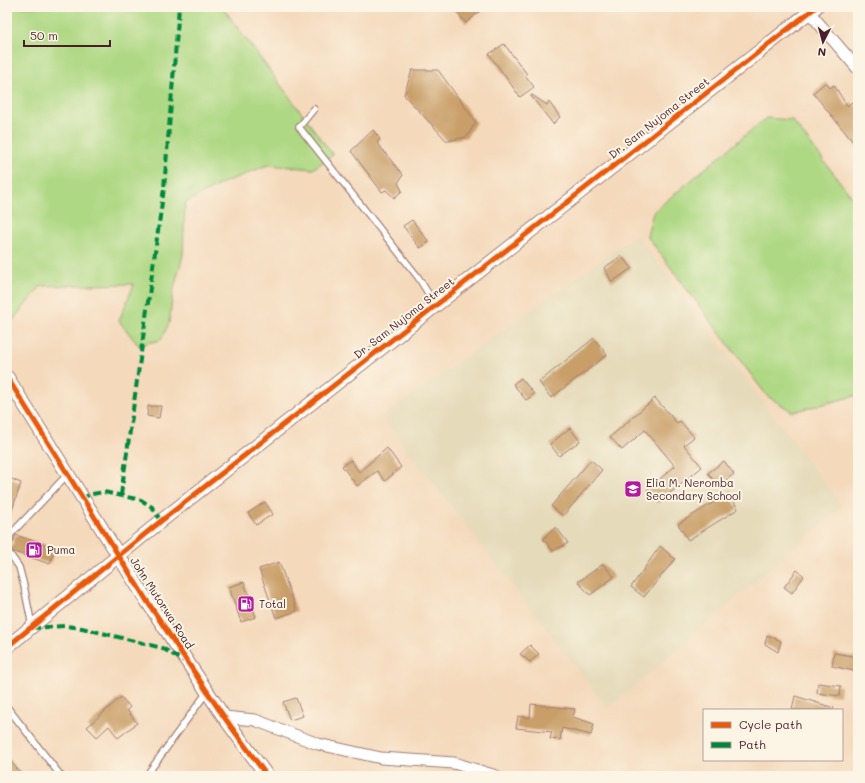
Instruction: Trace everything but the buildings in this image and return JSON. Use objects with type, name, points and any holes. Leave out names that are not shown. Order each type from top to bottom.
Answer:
[{"type":"street","points":[[813,9],[858,69]]},
{"type":"street","name":"Dr. Sam Nujoma Street","points":[[7,647],[32,628],[118,555],[813,9]]},
{"type":"street","name":"John Mutorwa Road","points":[[7,377],[118,555],[224,717],[267,776]]},
{"type":"street","points":[[224,717],[255,720],[318,744],[367,755],[381,758],[454,763],[496,776]]},
{"type":"lane","points":[[314,110],[299,127],[418,277],[436,306]]},
{"type":"lane","points":[[7,546],[11,534],[67,475]]},
{"type":"lane","points":[[7,550],[19,568],[32,628]]},
{"type":"lane","points":[[146,776],[207,691]]},
{"type":"lane","points":[[7,707],[61,776]]},
{"type":"shaded area","name":"Elia M. Neromba Secondary School","points":[[636,235],[842,506],[608,709],[382,417]]},
{"type":"green space","points":[[7,7],[222,7],[333,155],[313,169],[268,165],[223,183],[185,203],[183,255],[173,292],[169,323],[161,340],[138,345],[119,321],[134,284],[41,286],[7,327]]},
{"type":"green space","points":[[766,118],[792,120],[858,205],[858,395],[793,412],[767,396],[647,236],[653,212]]},
{"type":"marked path","points":[[121,495],[164,188],[179,7]]},
{"type":"marked path","points":[[81,498],[104,492],[141,500],[152,507],[161,521]]},
{"type":"marked path","points":[[32,628],[65,626],[82,628],[162,648],[184,661]]},
{"type":"cycle path","points":[[7,647],[161,521],[816,7]]},
{"type":"cycle path","points":[[7,377],[147,601],[224,717],[267,776]]},
{"type":"place","name":"Elia M. Neromba Secondary School","points":[[633,489]]},
{"type":"place","name":"Puma","points":[[34,550]]},
{"type":"place","name":"Total","points":[[246,604]]}]
